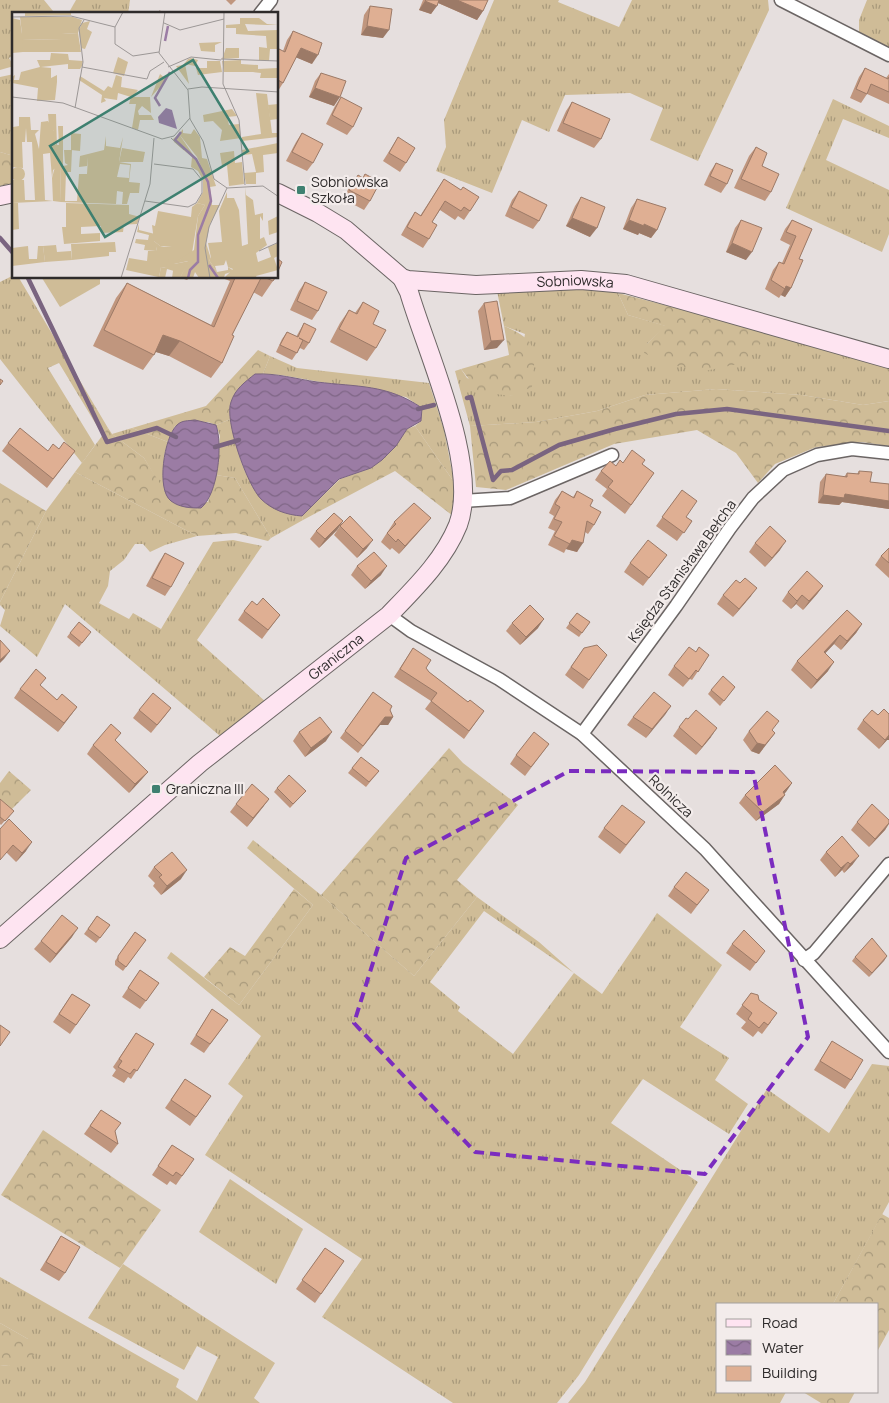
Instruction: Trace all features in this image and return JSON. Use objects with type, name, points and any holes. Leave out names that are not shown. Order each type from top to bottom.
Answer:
[{"type":"street","points":[[262,12],[271,0]]},
{"type":"street","points":[[781,0],[889,55]]},
{"type":"street","points":[[279,194],[318,213],[346,230],[402,278]]},
{"type":"street","name":"Sobniowska","points":[[402,278],[416,282],[476,285],[581,280],[626,284],[889,358]]},
{"type":"street","name":"Graniczna","points":[[0,939],[200,762],[389,616],[413,590],[444,551],[458,524],[462,501],[460,466],[446,400],[409,292],[402,278]]},
{"type":"street","name":"Księdza Stanisława Bełcha","points":[[582,734],[676,606],[730,528],[754,498],[783,470],[817,456],[852,449],[889,453]]},
{"type":"street","points":[[462,501],[510,498],[612,455]]},
{"type":"street","name":"Rolnicza","points":[[389,616],[411,631],[500,680],[582,734],[705,849],[889,1052]]},
{"type":"street","points":[[804,960],[814,953],[889,864]]},
{"type":"highlighted area","points":[[569,771],[753,772],[808,1037],[705,1174],[475,1152],[354,1023],[406,858]]},
{"type":"green space","points":[[0,0],[44,0],[52,12],[12,12],[12,56],[9,58],[12,67],[0,70]]},
{"type":"green space","points":[[76,0],[130,0],[128,12],[69,12]]},
{"type":"green space","points":[[494,0],[559,0],[558,2],[619,27],[632,0],[768,0],[769,10],[698,161],[650,140],[663,108],[630,93],[565,95],[549,132],[522,120],[492,193],[436,171],[446,147],[444,120]]},
{"type":"green space","points":[[867,0],[889,0],[889,50],[859,34],[859,20]]},
{"type":"green space","points":[[12,74],[12,155],[0,152],[0,77]]},
{"type":"green space","points":[[833,99],[889,126],[889,138],[843,119],[826,160],[889,190],[889,234],[882,252],[786,208]]},
{"type":"green space","points":[[0,152],[12,155],[12,183],[0,186]]},
{"type":"green space","points":[[12,276],[12,279],[20,279],[108,428],[103,436],[59,363],[48,368],[95,445],[82,463],[0,359],[0,282]]},
{"type":"green space","points":[[43,279],[100,279],[100,284],[60,307]]},
{"type":"green space","points":[[580,288],[618,293],[628,315],[666,326],[647,344],[769,332],[889,364],[889,401],[863,405],[802,395],[716,389],[645,395],[597,411],[536,422],[470,426],[455,371],[461,369],[467,378],[512,396],[525,334],[504,326],[497,291]]},
{"type":"green space","points":[[618,293],[769,332],[747,362],[705,371],[666,364],[644,353],[647,344],[665,326],[628,315]]},
{"type":"green space","points":[[504,326],[524,337],[533,349],[532,387],[512,396],[479,392],[461,369],[509,355]]},
{"type":"green space","points":[[258,350],[270,356],[263,374],[255,374],[230,404],[231,419],[216,425],[208,422],[175,426],[168,442],[132,428],[206,406]]},
{"type":"green space","points":[[270,356],[297,368],[429,383],[444,430],[454,482],[415,426],[421,421],[422,408],[406,397],[281,375],[263,374]]},
{"type":"green space","points":[[716,389],[802,395],[863,405],[889,401],[889,446],[862,442],[816,447],[775,464],[758,483],[736,453],[697,430],[614,444],[506,490],[476,487],[470,426],[536,422],[597,411],[645,395]]},
{"type":"green space","points":[[231,419],[243,467],[259,495],[271,505],[285,512],[302,516],[303,520],[271,538],[235,478],[216,475],[220,436],[216,425]]},
{"type":"green space","points":[[415,426],[454,482],[453,516],[395,471],[303,520],[302,516],[340,479],[371,468],[407,429]]},
{"type":"green space","points":[[108,428],[112,434],[144,458],[171,501],[208,502],[216,475],[235,478],[271,538],[268,541],[236,533],[197,536],[75,472]]},
{"type":"green space","points":[[132,428],[168,442],[164,456],[164,492],[144,458],[112,434]]},
{"type":"green space","points":[[75,472],[197,536],[165,545],[150,552],[143,544],[135,544],[124,560],[110,571],[108,586],[99,603],[129,619],[133,613],[161,629],[213,542],[233,540],[262,546],[197,640],[267,703],[220,736],[65,604],[37,657],[0,626],[5,610],[0,605],[0,602],[46,511]]},
{"type":"green space","points":[[0,483],[46,511],[0,602]]},
{"type":"green space","points":[[449,748],[463,763],[518,805],[457,880],[477,897],[414,976],[321,895]]},
{"type":"green space","points":[[9,771],[31,790],[11,810],[0,799],[0,783]]},
{"type":"green space","points":[[253,840],[321,895],[414,976],[477,897],[539,942],[574,973],[602,994],[657,913],[722,965],[680,1027],[729,1058],[715,1080],[748,1104],[729,1134],[643,1079],[611,1123],[698,1182],[579,1375],[557,1403],[453,1403],[322,1317],[362,1259],[205,1155],[243,1096],[228,1084],[261,1036],[167,958],[171,952],[239,1005],[313,905],[247,848]],"holes":[[[484,911],[574,973],[513,1054],[458,1011],[460,1007],[430,982]]]},
{"type":"green space","points":[[294,889],[313,905],[239,1005],[204,977],[230,947],[245,956]]},
{"type":"green space","points":[[872,1064],[889,1066],[889,1202],[834,1303],[716,1303],[716,1393],[785,1393],[780,1403],[568,1403],[585,1382],[767,1089],[829,1133]]},
{"type":"green space","points":[[43,1130],[161,1210],[120,1268],[1,1195]]},
{"type":"green space","points":[[230,1179],[303,1229],[276,1284],[199,1232]]},
{"type":"green space","points":[[882,1214],[889,1218],[889,1330],[879,1348],[879,1303],[834,1303]]},
{"type":"green space","points":[[123,1264],[275,1363],[254,1398],[260,1403],[0,1403],[0,1365],[9,1366],[28,1339],[0,1323],[0,1277],[179,1379],[176,1387],[197,1401],[218,1357],[197,1346],[184,1370],[88,1318]]},
{"type":"green space","points":[[0,1323],[28,1339],[35,1354],[9,1366],[0,1365]]},
{"type":"green space","points":[[805,1393],[854,1393],[849,1403],[821,1403]]},
{"type":"water","points":[[255,374],[279,375],[384,391],[409,400],[422,408],[421,421],[407,429],[396,446],[382,460],[371,468],[339,479],[302,516],[285,513],[265,503],[255,492],[238,452],[234,437],[231,423],[231,402],[244,383]]},
{"type":"water","points":[[195,420],[216,425],[219,444],[218,469],[212,492],[201,508],[190,508],[171,501],[166,495],[163,475],[165,451],[172,431],[181,422]]},
{"type":"building","points":[[426,0],[439,0],[437,6]]},
{"type":"building","points":[[457,0],[488,0],[483,11]]},
{"type":"building","points":[[370,6],[392,9],[389,30],[367,26]]},
{"type":"building","points":[[293,31],[322,43],[318,55],[301,48],[283,83],[279,81],[279,49],[285,52]]},
{"type":"building","points":[[865,68],[888,79],[889,77],[889,92],[871,84],[867,94],[856,89]]},
{"type":"building","points":[[321,73],[346,81],[340,97],[315,88]]},
{"type":"building","points":[[341,97],[362,108],[353,127],[332,115]]},
{"type":"building","points":[[572,102],[610,119],[601,139],[563,123]]},
{"type":"building","points":[[302,133],[323,144],[313,163],[292,152]]},
{"type":"building","points":[[398,137],[415,148],[406,163],[389,153]]},
{"type":"building","points":[[756,147],[767,153],[762,166],[779,174],[771,192],[741,179]]},
{"type":"building","points":[[716,163],[733,170],[727,184],[710,176]]},
{"type":"building","points":[[365,174],[380,182],[370,201],[349,190],[358,175],[363,178]]},
{"type":"building","points":[[444,179],[461,190],[463,187],[479,197],[470,211],[464,207],[461,211],[445,201],[432,222],[437,225],[429,239],[407,227],[415,212],[421,216]]},
{"type":"building","points":[[519,191],[547,205],[539,221],[511,207]]},
{"type":"building","points":[[581,197],[605,207],[597,228],[572,218]]},
{"type":"building","points":[[637,199],[666,208],[657,230],[629,220]]},
{"type":"building","points":[[741,220],[762,228],[752,252],[732,243]]},
{"type":"building","points":[[792,220],[812,229],[799,259],[803,260],[791,288],[786,286],[785,289],[771,280],[779,262],[784,264],[796,236],[786,232]]},
{"type":"building","points":[[235,279],[260,279],[232,335],[234,336],[222,363],[180,341],[163,335],[154,355],[104,330],[127,283],[214,327]]},
{"type":"building","points":[[305,282],[327,292],[318,311],[297,301]]},
{"type":"building","points":[[497,301],[504,340],[491,341],[484,303]]},
{"type":"building","points":[[363,302],[379,311],[373,324],[386,330],[376,348],[339,329],[349,310],[357,314]]},
{"type":"building","points":[[304,323],[316,329],[309,343],[303,340],[297,353],[280,345],[287,332],[298,337]]},
{"type":"building","points":[[20,428],[48,451],[53,444],[59,449],[64,442],[75,451],[53,479],[8,443]]},
{"type":"building","points":[[632,450],[645,460],[642,464],[654,473],[631,505],[608,487],[613,481],[601,471],[610,461],[616,466],[620,460],[623,463]]},
{"type":"building","points":[[859,471],[872,472],[870,482],[889,484],[889,501],[845,494],[844,498],[823,495],[826,474],[847,477],[847,473],[859,474]]},
{"type":"building","points":[[682,490],[697,501],[686,517],[692,521],[684,533],[662,517]]},
{"type":"building","points":[[562,491],[574,498],[577,491],[593,500],[590,506],[601,512],[594,525],[587,521],[583,543],[572,540],[570,544],[554,536],[562,522],[554,519],[560,507],[555,504]]},
{"type":"building","points":[[414,503],[431,518],[405,546],[398,539],[396,542],[387,533],[396,524],[394,522]]},
{"type":"building","points":[[334,513],[343,521],[325,539],[316,531]]},
{"type":"building","points":[[350,516],[373,540],[363,549],[340,526]]},
{"type":"building","points":[[770,526],[786,541],[772,558],[755,543]]},
{"type":"building","points":[[648,540],[667,555],[649,578],[630,563]]},
{"type":"building","points":[[889,548],[889,563],[881,556]]},
{"type":"building","points":[[374,552],[387,566],[371,581],[357,566]]},
{"type":"building","points":[[165,553],[184,563],[171,587],[152,578]]},
{"type":"building","points":[[807,571],[823,586],[809,601],[802,595],[797,601],[788,592]]},
{"type":"building","points":[[745,578],[757,588],[739,609],[723,595],[736,580],[740,583]]},
{"type":"building","points":[[263,598],[280,615],[268,630],[244,611],[252,601],[257,605]]},
{"type":"building","points":[[530,605],[544,619],[526,637],[512,623]]},
{"type":"building","points":[[847,610],[862,624],[847,641],[840,635],[824,652],[834,662],[817,680],[797,661]]},
{"type":"building","points":[[577,613],[590,622],[582,633],[569,623]]},
{"type":"building","points":[[79,622],[91,632],[82,643],[70,633]]},
{"type":"building","points":[[0,640],[10,651],[0,660]]},
{"type":"building","points":[[597,645],[607,655],[589,680],[571,667],[584,648]]},
{"type":"building","points":[[689,647],[696,652],[699,647],[709,655],[698,672],[696,670],[689,679],[674,666]]},
{"type":"building","points":[[413,648],[431,660],[426,668],[429,672],[468,702],[470,700],[484,711],[469,731],[431,701],[437,693],[400,669]]},
{"type":"building","points":[[36,669],[46,678],[40,685],[57,700],[62,694],[77,707],[64,723],[20,689]]},
{"type":"building","points":[[723,676],[735,687],[724,701],[711,690]]},
{"type":"building","points":[[373,692],[392,706],[390,710],[393,717],[385,717],[363,746],[345,731]]},
{"type":"building","points":[[654,692],[671,706],[652,729],[633,717]]},
{"type":"building","points":[[153,693],[171,708],[157,725],[139,710]]},
{"type":"building","points":[[884,709],[889,714],[889,735],[885,740],[863,720],[872,710],[878,715]]},
{"type":"building","points":[[696,710],[717,728],[702,747],[679,727]]},
{"type":"building","points":[[767,711],[779,721],[772,730],[775,733],[765,745],[757,743],[749,731]]},
{"type":"building","points":[[320,717],[332,732],[311,748],[299,732]]},
{"type":"building","points":[[111,724],[121,733],[115,740],[148,772],[135,784],[93,745]]},
{"type":"building","points":[[534,732],[549,744],[531,767],[516,755]]},
{"type":"building","points":[[361,757],[379,771],[369,782],[352,768]]},
{"type":"building","points":[[775,765],[792,783],[783,792],[785,795],[763,812],[745,795]]},
{"type":"building","points":[[289,775],[306,791],[293,804],[277,788]]},
{"type":"building","points":[[252,784],[269,799],[253,818],[236,804]]},
{"type":"building","points":[[0,799],[14,811],[5,821],[0,817]]},
{"type":"building","points":[[872,804],[889,820],[889,823],[875,839],[857,822]]},
{"type":"building","points":[[622,805],[645,822],[626,845],[604,828]]},
{"type":"building","points":[[9,819],[32,842],[22,853],[13,845],[0,860],[0,829]]},
{"type":"building","points":[[842,836],[859,856],[850,864],[848,862],[841,868],[826,852]]},
{"type":"building","points":[[172,852],[187,870],[167,886],[159,877],[162,875],[154,867]]},
{"type":"building","points":[[686,872],[709,890],[697,905],[674,887]]},
{"type":"building","points":[[62,915],[78,928],[56,954],[41,941]]},
{"type":"building","points":[[97,916],[110,925],[100,938],[88,929]]},
{"type":"building","points":[[744,930],[765,951],[756,963],[732,944]]},
{"type":"building","points":[[135,932],[146,940],[126,967],[118,961],[118,956]]},
{"type":"building","points":[[872,938],[887,956],[872,973],[855,957]]},
{"type":"building","points":[[140,970],[159,983],[146,1001],[128,988]]},
{"type":"building","points":[[751,993],[758,995],[759,1000],[777,1013],[768,1025],[764,1022],[759,1028],[748,1019],[752,1013],[742,1005]]},
{"type":"building","points":[[72,994],[90,1005],[76,1025],[59,1014]]},
{"type":"building","points":[[212,1009],[228,1020],[210,1044],[196,1035]]},
{"type":"building","points":[[0,1025],[10,1032],[0,1046]]},
{"type":"building","points":[[136,1033],[154,1044],[137,1071],[134,1069],[130,1074],[118,1067],[122,1061],[119,1059]]},
{"type":"building","points":[[832,1041],[863,1060],[851,1080],[820,1061]]},
{"type":"building","points":[[185,1079],[211,1096],[196,1117],[171,1100]]},
{"type":"building","points":[[101,1110],[121,1123],[115,1131],[118,1144],[90,1126]]},
{"type":"building","points":[[172,1145],[194,1159],[182,1176],[176,1172],[173,1176],[158,1166]]},
{"type":"building","points":[[61,1236],[80,1247],[65,1273],[46,1262]]},
{"type":"building","points":[[325,1248],[344,1261],[321,1294],[302,1280]]},
{"type":"waterway","points":[[0,238],[12,252]]},
{"type":"waterway","points":[[28,279],[107,442],[157,428],[176,437]]},
{"type":"waterway","points":[[467,398],[471,397],[493,480],[501,471],[512,470],[559,445],[676,414],[727,409],[889,431]]},
{"type":"waterway","points":[[418,409],[434,405]]},
{"type":"waterway","points":[[215,447],[239,440]]},
{"type":"place","name":"Sobniowska Szkoła","points":[[301,190]]},
{"type":"place","name":"Graniczna III","points":[[156,789]]}]
